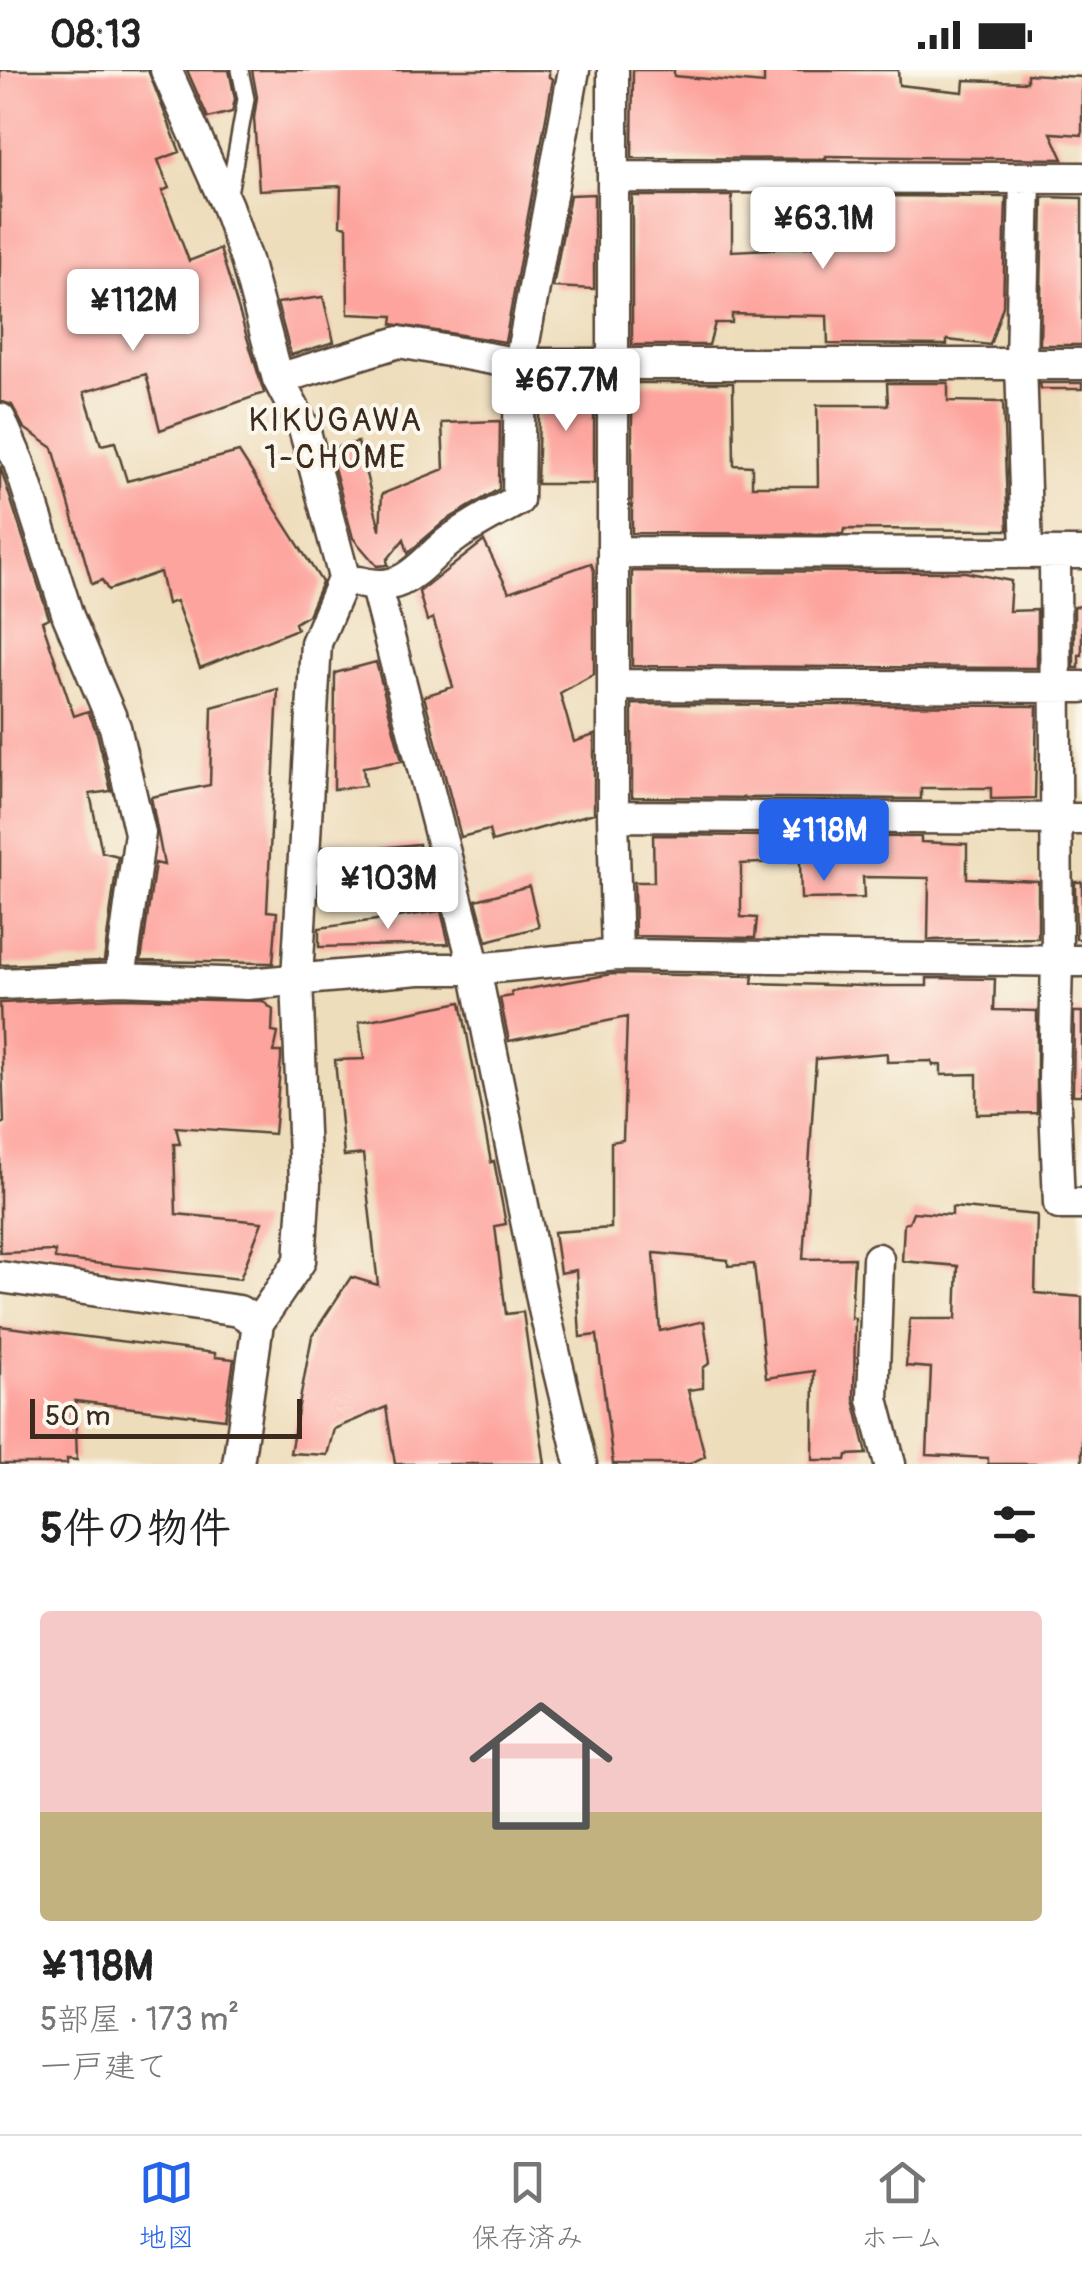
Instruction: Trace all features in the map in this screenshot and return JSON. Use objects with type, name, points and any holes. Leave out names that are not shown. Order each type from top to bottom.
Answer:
[{"type":"street","points":[[166,70],[227,206],[246,260],[278,380],[304,428],[344,577],[316,643],[297,980],[305,1183],[300,1261],[258,1324],[238,1464]]},
{"type":"street","points":[[344,577],[376,586],[414,576],[453,538],[518,500],[520,364],[574,70]]},
{"type":"street","points":[[613,70],[613,816],[617,955]]},
{"type":"street","points":[[613,177],[1082,178]]},
{"type":"street","points":[[1025,178],[1021,363],[1055,553],[1068,687],[1070,961],[1054,1080],[1059,1204],[1082,1204]]},
{"type":"street","points":[[278,380],[399,342],[520,364],[1082,364]]},
{"type":"street","points":[[0,419],[68,616],[115,727],[140,834],[120,980]]},
{"type":"street","points":[[615,552],[1055,553]]},
{"type":"street","points":[[376,586],[475,969],[544,1309],[582,1464]]},
{"type":"street","points":[[614,685],[1068,687]]},
{"type":"street","points":[[613,816],[1069,819]]},
{"type":"street","points":[[0,984],[120,980],[247,984],[617,955],[1070,961]]},
{"type":"street","points":[[878,1259],[874,1399],[890,1464]]},
{"type":"street","points":[[0,1277],[239,1311],[258,1324]]},
{"type":"lane","points":[[227,206],[246,99],[240,70]]},
{"type":"building","points":[[0,70],[148,70],[180,152],[158,160],[169,188],[162,191],[189,261],[220,249],[264,393],[160,430],[146,374],[84,392],[101,445],[115,442],[127,481],[239,452],[322,582],[308,615],[295,623],[297,629],[200,668],[176,601],[167,604],[160,572],[108,590],[102,580],[92,584],[53,448],[24,428],[12,405],[0,401]]},
{"type":"building","points":[[187,70],[229,70],[235,99],[232,112],[208,118]]},
{"type":"building","points":[[252,70],[549,70],[553,79],[505,342],[392,324],[393,316],[348,314],[347,227],[340,225],[341,186],[259,190],[254,118],[257,97]]},
{"type":"building","points":[[633,70],[674,70],[674,76],[764,84],[764,70],[898,70],[899,85],[963,92],[964,80],[1027,82],[1027,74],[1082,77],[1082,135],[1051,133],[1063,159],[632,158]]},
{"type":"building","points":[[594,194],[594,289],[553,287],[570,195]]},
{"type":"building","points":[[632,196],[732,196],[732,251],[828,246],[828,218],[847,219],[849,211],[878,211],[879,196],[1006,197],[1003,306],[990,345],[947,340],[947,345],[828,344],[827,316],[732,314],[732,323],[715,323],[709,345],[632,345]]},
{"type":"building","points":[[1043,197],[1082,198],[1082,345],[1040,345]]},
{"type":"building","points":[[323,297],[334,342],[291,355],[277,303]]},
{"type":"building","points":[[540,383],[594,383],[594,484],[537,484]]},
{"type":"building","points":[[632,383],[733,383],[734,465],[752,466],[752,486],[818,486],[817,405],[888,405],[887,383],[948,383],[948,401],[1003,402],[1008,530],[632,533]]},
{"type":"building","points":[[1040,383],[1082,383],[1082,389],[1041,389]]},
{"type":"building","points":[[500,421],[499,489],[445,521],[408,553],[404,539],[387,560],[388,565],[377,566],[353,538],[329,449],[358,442],[380,530],[382,494],[444,469],[442,423]]},
{"type":"building","points":[[0,466],[49,618],[42,621],[74,716],[88,711],[111,791],[90,794],[102,852],[118,856],[104,961],[0,965]]},
{"type":"building","points":[[484,541],[509,592],[591,563],[594,571],[594,674],[560,693],[574,742],[594,735],[594,813],[492,842],[489,830],[461,837],[424,696],[453,687],[433,618],[427,621],[419,592]]},
{"type":"building","points":[[632,571],[965,572],[1011,581],[1009,611],[1037,610],[1037,668],[632,666]]},
{"type":"building","points":[[1082,606],[1082,655],[1079,668],[1074,668],[1074,607]]},
{"type":"building","points":[[376,662],[402,761],[363,767],[365,786],[334,789],[335,673]]},
{"type":"building","points":[[278,689],[267,911],[277,912],[273,963],[141,961],[155,863],[164,865],[151,797],[210,785],[212,707]]},
{"type":"building","points":[[632,704],[1037,706],[1035,798],[991,799],[991,788],[921,788],[921,799],[632,797]]},
{"type":"building","points":[[653,835],[921,837],[921,842],[967,844],[967,878],[1038,881],[1038,938],[928,940],[929,878],[863,877],[864,898],[801,899],[800,861],[741,864],[741,917],[757,918],[755,938],[635,936],[634,882],[654,882]]},
{"type":"building","points":[[419,844],[423,898],[322,873],[323,847],[363,850]]},
{"type":"building","points":[[1075,882],[1082,882],[1082,939],[1076,939]]},
{"type":"building","points":[[529,886],[539,927],[487,941],[476,900]]},
{"type":"building","points":[[441,911],[449,944],[319,947],[319,928]]},
{"type":"building","points":[[612,974],[753,976],[752,983],[865,986],[927,986],[927,978],[995,979],[994,1010],[1037,1011],[1037,1113],[977,1114],[977,1074],[941,1075],[941,1065],[933,1065],[932,1061],[887,1062],[887,1053],[816,1059],[803,1259],[854,1258],[854,1399],[867,1454],[847,1455],[846,1460],[813,1460],[814,1371],[766,1378],[754,1264],[728,1266],[728,1260],[654,1253],[660,1331],[704,1321],[710,1363],[703,1368],[703,1388],[688,1390],[705,1456],[689,1464],[613,1464],[597,1335],[580,1337],[576,1270],[560,1273],[554,1232],[611,1228],[611,1142],[623,1140],[627,1017],[509,1041],[500,998],[512,996],[511,992]]},
{"type":"building","points":[[120,998],[263,1001],[273,1010],[272,1032],[278,1033],[274,1052],[281,1052],[274,1134],[176,1127],[180,1144],[174,1144],[176,1214],[262,1222],[240,1279],[55,1259],[55,1251],[0,1253],[0,1124],[4,1123],[0,1003]]},
{"type":"building","points":[[461,1002],[506,1224],[495,1226],[506,1314],[523,1312],[545,1464],[395,1464],[386,1407],[334,1429],[327,1455],[290,1453],[312,1336],[351,1277],[378,1285],[363,1154],[344,1156],[335,1060],[364,1059],[359,1022]]},
{"type":"building","points":[[1074,1012],[1082,1012],[1082,1095],[1073,1095]]},
{"type":"building","points":[[952,1207],[1037,1215],[1035,1293],[1082,1297],[1082,1464],[988,1464],[988,1458],[927,1455],[931,1368],[906,1366],[910,1319],[956,1319],[958,1266],[902,1261],[904,1224],[913,1212],[952,1215]]},
{"type":"building","points":[[0,1326],[215,1353],[215,1357],[234,1359],[225,1419],[75,1401],[77,1460],[67,1459],[67,1464],[0,1464]]},
{"type":"district","name":"KIKUGAWA 1-CHOME","points":[[336,438]]}]
